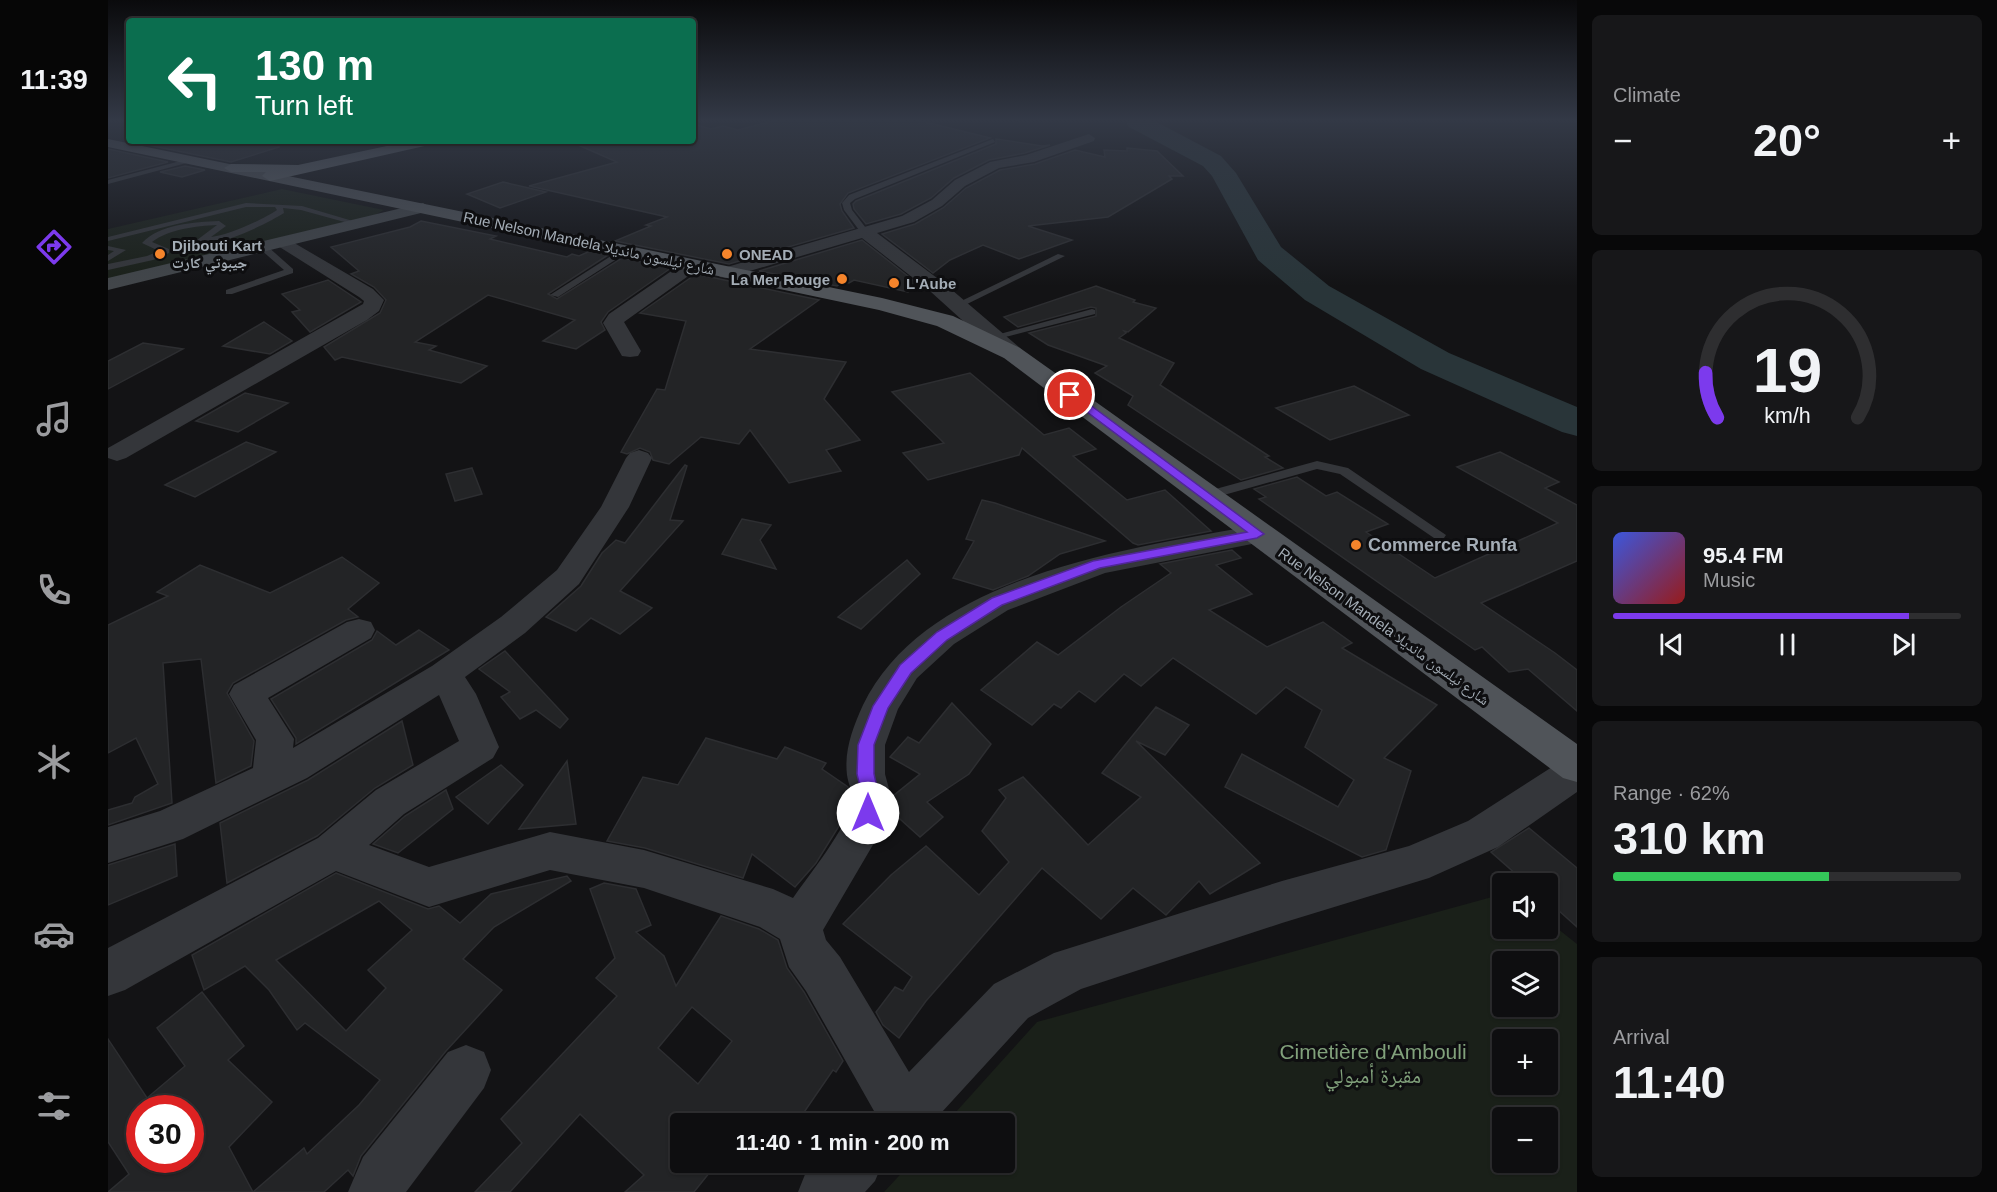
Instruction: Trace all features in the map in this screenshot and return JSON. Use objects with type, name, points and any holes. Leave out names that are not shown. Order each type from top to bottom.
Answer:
[{"type":"highway","points":[[270,176],[301,175]]},
{"type":"main road","name":"Rue Nelson Mandela شارع نيلسون مانديلا","points":[[263,175],[301,175]]},
{"type":"main road","name":"Rue Nelson Mandela شارع نيلسون مانديلا","points":[[317,175],[423,208],[920,313],[1003,345],[1257,534],[1577,766]]},
{"type":"street","points":[[726,273],[908,219],[937,203],[960,183],[976,175]]},
{"type":"street","points":[[108,284],[423,208]]},
{"type":"street","points":[[865,232],[958,305],[1003,345]]},
{"type":"street","points":[[117,453],[267,370],[372,307],[374,300],[366,293],[273,244]]},
{"type":"street","points":[[630,351],[614,323],[616,318],[692,265]]},
{"type":"street","points":[[108,845],[169,826],[327,748],[444,675],[513,625],[568,577],[615,507],[639,458]]},
{"type":"street","points":[[897,1113],[823,974],[805,951],[800,927],[864,826],[872,800],[866,774],[866,745],[881,706],[905,669],[942,636],[997,602],[1098,564],[1257,534]]},
{"type":"street","points":[[272,777],[275,739],[247,694],[359,630]]},
{"type":"street","points":[[108,973],[333,851],[390,802],[480,747],[478,737],[458,694],[444,675]]},
{"type":"street","points":[[906,1113],[1011,1001],[1071,969],[1282,902],[1414,864],[1483,834],[1577,771]]},
{"type":"street","points":[[333,851],[429,887],[550,851],[644,869],[773,910],[800,927]]},
{"type":"street","points":[[376,1192],[383,1177],[466,1070]]},
{"type":"street","points":[[826,1192],[845,1173]]},
{"type":"lane","points":[[108,182],[136,175]]},
{"type":"lane","points":[[865,232],[848,210],[846,202],[852,197],[908,175]]},
{"type":"lane","points":[[108,238],[246,205],[302,208],[359,224]]},
{"type":"lane","points":[[108,267],[150,258],[166,251],[146,243],[157,235],[196,225],[219,223],[222,226],[201,240],[222,239],[277,215],[281,211],[277,205]]},
{"type":"lane","points":[[229,292],[290,271],[273,244]]},
{"type":"lane","points":[[108,248],[123,250],[108,258]]},
{"type":"lane","points":[[555,295],[625,251]]},
{"type":"lane","points":[[958,305],[1061,256]]},
{"type":"lane","points":[[1003,345],[1092,312]]},
{"type":"lane","points":[[1206,496],[1317,465],[1329,466],[1344,471],[1439,535]]},
{"type":"green space","name":"Djibouti Kart جيبوتي كارت","points":[[282,189],[384,210],[375,215],[108,279],[108,229]]},
{"type":"green space","name":"Cimetière d'Ambouli مقبرة أمبولي","points":[[1492,897],[1492,939],[1558,939],[1558,929],[1577,944],[1577,1192],[884,1192],[902,1173],[1015,1173],[1015,1113],[955,1113],[1037,1022]]},
{"type":"building","points":[[571,175],[895,175],[848,193],[840,204],[854,228],[729,264],[615,241],[667,217],[529,186]]},
{"type":"building","points":[[921,175],[961,175],[931,198],[901,214],[866,224],[854,209],[853,204]]},
{"type":"building","points":[[991,175],[1183,176],[1169,176],[1172,179],[1108,217],[1028,226],[1072,240],[1019,259],[983,245],[950,260],[933,273],[882,234],[915,224],[943,208],[966,188]]},
{"type":"building","points":[[503,182],[546,192],[500,208],[467,194]]},
{"type":"building","points":[[421,221],[496,236],[490,239],[567,257],[572,254],[579,256],[590,251],[608,255],[548,294],[557,299],[622,258],[671,268],[608,312],[601,322],[605,330],[576,349],[543,341],[575,320],[488,295],[415,342],[436,346],[429,350],[487,366],[461,383],[342,357],[335,360],[324,347],[380,313],[386,300],[374,287],[351,274],[359,271],[331,247],[410,227]]},
{"type":"building","points":[[862,240],[918,284],[908,292],[854,280],[837,286],[759,271]]},
{"type":"building","points":[[696,274],[819,300],[750,349],[846,362],[824,399],[860,440],[826,450],[841,471],[789,483],[750,430],[739,444],[701,437],[669,464],[653,460],[650,452],[640,448],[627,454],[621,452],[657,389],[665,390],[686,321],[640,313]]},
{"type":"building","points":[[328,280],[361,302],[310,332],[292,312],[300,310],[282,294]]},
{"type":"building","points":[[1096,286],[1135,300],[1133,302],[1156,308],[1128,332],[1124,331],[1126,333],[1119,338],[1174,363],[1160,385],[1269,456],[1265,457],[1283,468],[1241,480],[1128,405],[1133,396],[1095,373],[1107,366],[1048,345],[1029,333],[1096,316],[1096,308],[1091,307],[1018,327],[1004,317]]},
{"type":"building","points":[[264,322],[292,341],[270,354],[223,346]]},
{"type":"building","points":[[143,343],[183,349],[108,389],[108,361]]},
{"type":"building","points":[[970,373],[1044,435],[1069,428],[1096,449],[1073,456],[1127,500],[1165,490],[1211,531],[1138,545],[1133,543],[1022,448],[1019,455],[928,480],[903,453],[944,443],[892,392]]},
{"type":"building","points":[[1354,386],[1409,415],[1330,440],[1276,408]]},
{"type":"building","points":[[245,393],[288,403],[238,432],[196,421]]},
{"type":"building","points":[[246,442],[276,452],[195,497],[165,485]]},
{"type":"building","points":[[1500,452],[1559,482],[1545,488],[1577,505],[1577,561],[1481,603],[1577,670],[1577,711],[1528,669],[1509,672],[1482,647],[1475,650],[1259,499],[1266,497],[1254,489],[1297,477],[1326,496],[1337,492],[1388,524],[1366,532],[1435,578],[1558,523],[1457,467]]},
{"type":"building","points":[[685,465],[687,466],[670,520],[683,521],[620,591],[652,608],[620,634],[591,618],[576,631],[546,617],[581,586],[602,553],[616,540],[625,543]]},
{"type":"building","points":[[472,468],[482,494],[455,501],[446,474]]},
{"type":"building","points":[[982,500],[1105,541],[1060,554],[1028,576],[993,590],[953,578],[974,541],[966,539]]},
{"type":"building","points":[[742,519],[771,525],[760,540],[776,569],[722,554]]},
{"type":"building","points":[[1232,550],[1241,558],[1216,565],[1252,594],[1209,610],[1267,647],[1323,622],[1352,643],[1342,648],[1437,705],[1384,758],[1411,771],[1386,850],[1362,857],[1225,787],[1242,754],[1338,807],[1354,780],[1305,747],[1322,710],[1286,687],[1256,714],[1173,658],[1141,686],[1124,674],[1095,702],[1079,691],[1061,708],[1054,704],[1032,725],[981,690],[1037,642],[1058,655],[1121,607],[1171,573],[1160,564]]},
{"type":"building","points":[[342,557],[379,583],[348,609],[358,617],[346,620],[233,683],[227,693],[254,741],[251,766],[216,783],[201,659],[163,663],[172,803],[108,825],[108,810],[132,803],[135,797],[158,784],[136,738],[108,753],[108,625],[168,596],[157,592],[200,565],[270,593]]},
{"type":"building","points":[[907,560],[920,574],[861,629],[838,617]]},
{"type":"building","points":[[419,630],[449,650],[296,744],[296,738],[271,699],[372,640],[377,631],[396,645]]},
{"type":"building","points":[[505,651],[568,719],[560,728],[536,710],[520,719],[501,697],[510,692],[479,669]]},
{"type":"building","points":[[952,703],[991,744],[969,774],[927,802],[943,817],[920,837],[891,811],[893,796],[920,774],[890,757],[908,737],[919,743]]},
{"type":"building","points":[[1156,707],[1189,725],[1165,755],[1136,741],[1260,863],[1210,894],[1199,881],[1166,915],[1133,888],[1101,919],[1042,868],[926,1001],[899,1038],[883,1025],[876,1012],[895,987],[903,991],[912,977],[843,924],[891,875],[926,846],[979,895],[1009,862],[982,831],[1006,798],[999,790],[1023,777],[1088,845],[1141,797],[1102,773]]},
{"type":"building","points":[[402,721],[413,765],[375,788],[317,836],[227,883],[220,823],[308,780]]},
{"type":"building","points":[[706,738],[777,759],[785,747],[826,763],[822,769],[848,787],[850,801],[841,823],[816,863],[795,887],[752,854],[743,878],[645,848],[607,841],[643,777],[678,785]]},
{"type":"building","points":[[567,761],[576,824],[519,829]]},
{"type":"building","points":[[501,765],[523,785],[488,824],[456,797]]},
{"type":"building","points":[[446,790],[453,809],[398,853],[373,844],[405,816]]},
{"type":"building","points":[[1529,828],[1577,868],[1577,927],[1558,910],[1558,873],[1515,873],[1491,852]]},
{"type":"building","points":[[175,844],[177,876],[108,905],[108,865]]},
{"type":"building","points":[[336,873],[428,909],[439,906],[460,923],[491,894],[567,876],[571,881],[494,927],[463,959],[502,990],[446,1051],[361,1156],[353,1176],[348,1170],[324,1192],[253,1192],[304,1148],[307,1154],[359,1105],[380,1080],[305,1023],[297,1030],[269,990],[245,966],[204,990],[192,955]],"holes":[[[379,901],[412,930],[368,970],[386,988],[346,1031],[276,960]]]},
{"type":"building","points":[[604,883],[636,889],[651,925],[636,932],[664,956],[676,986],[721,916],[759,929],[778,940],[787,968],[804,992],[843,1061],[836,1072],[833,1070],[804,1113],[670,1113],[670,1173],[709,1173],[694,1192],[625,1192],[644,1175],[580,1114],[510,1192],[475,1192],[522,1143],[501,1119],[617,996],[596,978],[615,958],[590,889]],"holes":[[[692,1007],[732,1041],[698,1084],[658,1048]]]},
{"type":"building","points":[[202,992],[244,1046],[228,1060],[272,1102],[229,1147],[253,1192],[108,1192],[128,1173],[204,1173],[204,1095],[151,1095],[185,1066],[157,1028]]},
{"type":"building","points":[[108,1039],[145,1095],[126,1095],[126,1169],[108,1142]]},
{"type":"waterway","points":[[1224,175],[1269,253],[1317,293],[1435,361],[1577,423]]},
{"type":"place","name":"Djibouti Kart جيبوتي كارت","points":[[160,254]]},
{"type":"place","name":"ONEAD","points":[[727,254]]},
{"type":"place","name":"La Mer Rouge","points":[[842,279]]},
{"type":"place","name":"L'Aube","points":[[894,283]]},
{"type":"place","name":"Commerce Runfa","points":[[1356,545]]},
{"type":"route","points":[[868,813],[872,800],[866,774],[866,745],[881,706],[905,669],[942,636],[997,602],[1098,564],[1257,534],[1070,395]]}]
